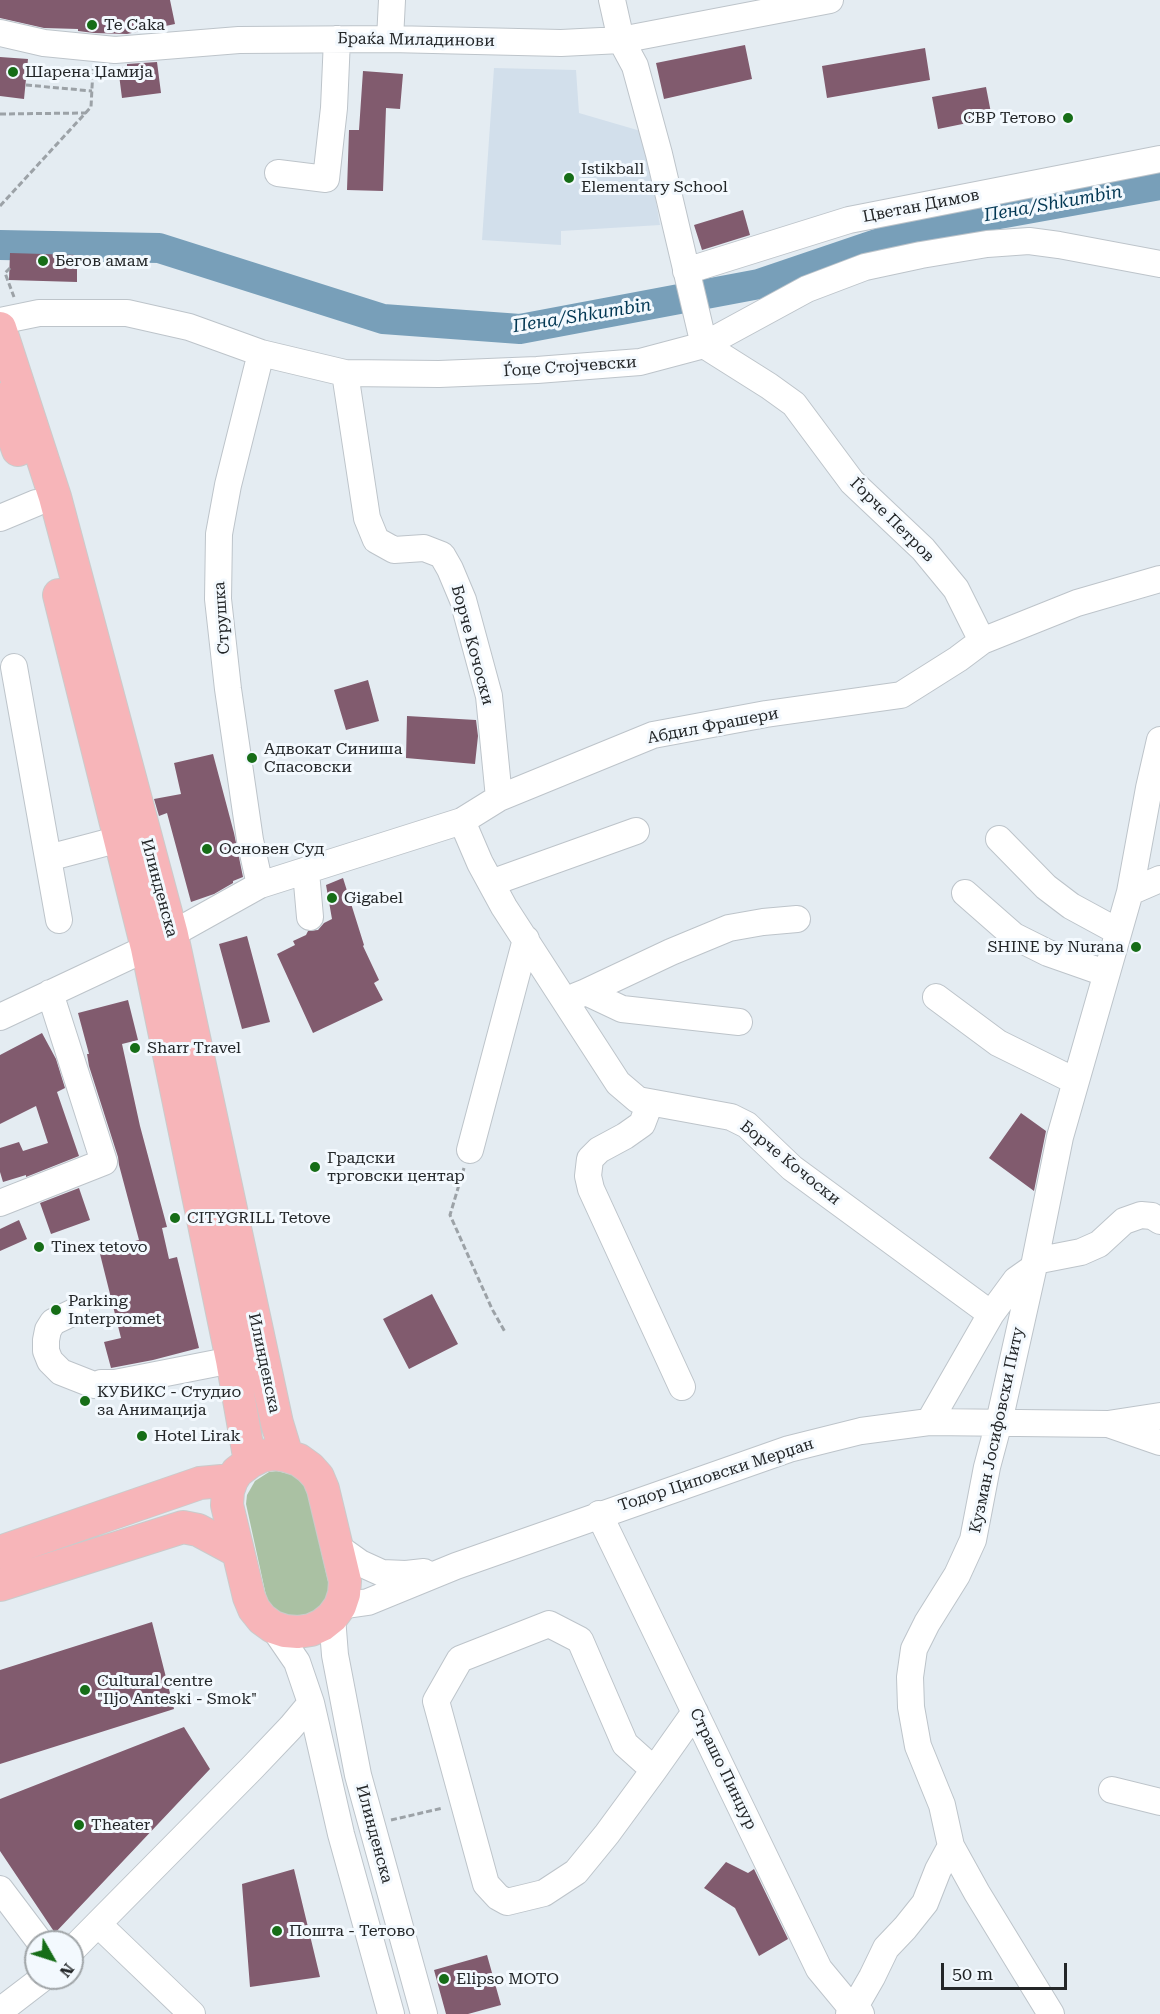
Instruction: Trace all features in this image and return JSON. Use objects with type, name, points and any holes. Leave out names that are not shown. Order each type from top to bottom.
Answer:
[{"type":"main road","name":"Илинденска","points":[[0,328],[55,497],[159,942],[277,1423],[287,1456],[305,1464],[318,1478],[339,1548],[345,1581],[344,1594],[336,1612]]},
{"type":"main road","name":"Илинденска","points":[[0,399],[36,503],[120,839],[159,942],[232,1360],[241,1471],[228,1491],[227,1505],[249,1597],[254,1609],[273,1627]]},
{"type":"main road","points":[[0,1552],[241,1471],[268,1455],[287,1456]]},
{"type":"main road","points":[[0,1585],[183,1527],[198,1530],[237,1551]]},
{"type":"main road","points":[[273,1627],[285,1631],[304,1631],[322,1625],[336,1612]]},
{"type":"street","points":[[390,39],[392,0]]},
{"type":"street","points":[[612,0],[621,40],[635,66],[659,154],[702,337]]},
{"type":"street","name":"Браќа Миладинови","points":[[0,33],[44,43],[115,50],[239,40],[390,39],[561,43],[621,40],[830,0]]},
{"type":"street","points":[[278,173],[326,179],[334,108],[337,39]]},
{"type":"street","name":"Цветан Димов","points":[[688,279],[849,220],[1160,159]]},
{"type":"street","name":"Ѓоце Стојчевски","points":[[0,321],[39,313],[127,313],[189,327],[261,353],[345,373],[439,374],[548,370],[640,362],[865,267],[921,255],[987,244],[1029,241],[1160,264]]},
{"type":"street","name":"Ѓорче Петров","points":[[702,337],[794,404],[852,482],[923,549],[956,589],[982,641]]},
{"type":"street","name":"Струшка","points":[[260,885],[250,840],[228,689],[218,599],[221,524],[228,485],[261,353]]},
{"type":"street","name":"Борче Кочоски","points":[[345,373],[367,518],[376,540],[394,550],[424,548],[442,555],[463,600],[489,696],[498,798]]},
{"type":"street","points":[[0,518],[36,503]]},
{"type":"street","name":"Абдил Фрашери","points":[[0,1017],[159,942],[260,885],[462,820],[498,798],[653,735],[766,714],[901,695],[982,641],[1077,603],[1160,579]]},
{"type":"street","points":[[14,667],[59,920]]},
{"type":"street","name":"Кузман Јосифовски Питу","points":[[1051,2014],[951,1846],[942,1805],[918,1746],[911,1707],[910,1677],[914,1649],[927,1623],[957,1575],[973,1540],[1060,1137],[1130,892],[1160,740]]},
{"type":"street","name":"Борче Кочоски","points":[[462,820],[504,907],[526,939],[575,996],[618,1083],[638,1100],[731,1117],[747,1125],[792,1168],[991,1314]]},
{"type":"street","points":[[491,884],[636,831]]},
{"type":"street","points":[[48,858],[120,839]]},
{"type":"street","points":[[999,839],[1046,887],[1071,906],[1117,931]]},
{"type":"street","points":[[306,872],[310,917]]},
{"type":"street","points":[[1130,892],[1160,879]]},
{"type":"street","points":[[965,893],[1014,936],[1048,953],[1106,973]]},
{"type":"street","points":[[575,996],[729,928],[797,919]]},
{"type":"street","points":[[470,1150],[526,939]]},
{"type":"street","points":[[0,1203],[104,1162],[50,993]]},
{"type":"street","points":[[575,996],[622,1009],[739,1022]]},
{"type":"street","points":[[936,997],[998,1042],[1075,1081]]},
{"type":"street","points":[[650,1103],[642,1124],[599,1150],[590,1159],[588,1176],[591,1189],[682,1387]]},
{"type":"street","points":[[929,1422],[991,1314],[1016,1280],[1034,1264],[1081,1252],[1099,1244],[1124,1221],[1141,1215],[1152,1216],[1160,1221]]},
{"type":"street","points":[[76,1311],[53,1322],[48,1330],[46,1351],[50,1361],[61,1372],[97,1384],[115,1383],[232,1360]]},
{"type":"street","name":"Тодор Циповски Мерџан","points":[[336,1612],[368,1602],[445,1570],[599,1514],[789,1449],[861,1431],[929,1422],[1108,1424],[1160,1416]]},
{"type":"street","name":"Тодор Циповски Мерџан","points":[[1108,1424],[1160,1442]]},
{"type":"street","name":"Страшо Пинџур","points":[[599,1514],[819,1969],[854,2013]]},
{"type":"street","points":[[339,1548],[360,1563],[382,1573],[406,1574],[445,1570]]},
{"type":"street","name":"Илинденска","points":[[336,1612],[335,1655],[358,1775],[423,2014]]},
{"type":"street","points":[[654,1770],[625,1744],[580,1640],[549,1623],[459,1659],[436,1701],[486,1884],[498,1897],[507,1902],[544,1893],[576,1872],[607,1834],[654,1770],[695,1712]]},
{"type":"street","name":"Илинденска","points":[[273,1627],[297,1662],[311,1703],[343,1843],[391,2014]]},
{"type":"street","points":[[84,1938],[260,1760],[311,1703]]},
{"type":"street","points":[[1112,1790],[1160,1802]]},
{"type":"street","points":[[343,1843],[373,1831]]},
{"type":"street","points":[[854,2013],[886,1948],[925,1903],[938,1870],[951,1846]]},
{"type":"street","points":[[0,1889],[31,1930]]},
{"type":"street","points":[[98,1924],[192,2014]]},
{"type":"street","points":[[0,2011],[27,1990]]},
{"type":"path","points":[[0,206],[91,107],[94,49]]},
{"type":"path","points":[[26,85],[92,91]]},
{"type":"path","points":[[0,114],[86,113]]},
{"type":"path","points":[[10,268],[4,273],[14,297]]},
{"type":"path","points":[[470,1150],[450,1215],[492,1309],[505,1332]]},
{"type":"path","points":[[373,1831],[465,1802]]},
{"type":"shaded area","name":"Istikball Elementary School","points":[[494,68],[576,70],[579,113],[644,132],[660,225],[561,231],[561,245],[482,240]]},
{"type":"green space","points":[[277,1471],[293,1475],[305,1486],[308,1494],[330,1590],[329,1599],[314,1618],[276,1614],[267,1600],[246,1504],[247,1495],[255,1481],[269,1472]]},
{"type":"building","points":[[0,0],[170,0],[175,24],[127,34],[44,28],[0,18]]},
{"type":"building","points":[[745,45],[752,79],[664,99],[656,63]]},
{"type":"building","points":[[925,48],[930,80],[827,98],[822,66]]},
{"type":"building","name":"Шарена Џамија","points":[[0,57],[28,59],[24,99],[0,96]]},
{"type":"building","points":[[157,62],[161,93],[122,98],[118,67],[127,67],[127,64]]},
{"type":"building","points":[[363,71],[403,74],[400,109],[386,108],[383,191],[347,190],[349,130],[359,130]]},
{"type":"building","points":[[986,87],[992,118],[938,129],[932,97]]},
{"type":"building","points":[[743,210],[750,235],[702,250],[694,225]]},
{"type":"building","name":"Бегов амам","points":[[10,253],[77,255],[77,282],[9,280]]},
{"type":"building","points":[[368,680],[379,721],[346,730],[334,690]]},
{"type":"building","points":[[407,716],[476,720],[478,736],[475,764],[406,758]]},
{"type":"building","name":"Основен Суд","points":[[213,754],[243,877],[214,894],[191,902],[167,813],[159,816],[154,799],[181,794],[174,763]]},
{"type":"building","points":[[343,878],[363,946],[379,980],[374,983],[383,1000],[313,1033],[277,954],[295,945],[293,941],[306,935],[308,931],[318,930],[332,919],[326,885]]},
{"type":"building","points":[[247,936],[270,1022],[242,1029],[219,944]]},
{"type":"building","points":[[128,1000],[138,1040],[122,1044],[140,1126],[167,1227],[162,1228],[169,1259],[177,1257],[199,1348],[111,1368],[104,1342],[121,1338],[99,1250],[139,1240],[118,1157],[89,1066],[87,1054],[89,1054],[78,1013]]},
{"type":"building","points":[[42,1033],[56,1059],[65,1088],[57,1092],[79,1156],[26,1177],[26,1175],[3,1182],[0,1172],[0,1148],[19,1142],[23,1151],[48,1143],[36,1106],[0,1124],[0,1055]]},
{"type":"building","points":[[1021,1113],[1046,1131],[1034,1191],[989,1158]]},
{"type":"building","points":[[79,1188],[90,1220],[51,1234],[40,1203]]},
{"type":"building","points":[[19,1220],[27,1239],[0,1251],[0,1229]]},
{"type":"building","points":[[432,1294],[458,1344],[409,1369],[383,1319]]},
{"type":"building","name":"Cultural centre \"Iljo Anteski - Smok\"","points":[[152,1622],[174,1709],[0,1764],[0,1670]]},
{"type":"building","name":"Theater","points":[[184,1727],[210,1769],[58,1930],[53,1930],[0,1851],[0,1799]]},
{"type":"building","points":[[726,1862],[748,1873],[754,1869],[788,1939],[759,1956],[735,1908],[704,1888]]},
{"type":"building","name":"Пошта - Тетово","points":[[294,1869],[320,1977],[250,1987],[242,1884]]},
{"type":"building","points":[[487,1955],[501,2005],[468,2014],[446,2014],[434,1970]]},
{"type":"waterway","name":"Пена/Shkumbin","points":[[0,245],[159,248],[383,319],[520,329],[759,284],[927,227],[1160,185]]},
{"type":"place","name":"Te Caka","points":[[92,25]]},
{"type":"place","name":"Шарена Џамија","points":[[13,72]]},
{"type":"place","name":"СВР Тетово","points":[[1068,118]]},
{"type":"place","name":"Istikball Elementary School","points":[[569,178]]},
{"type":"place","name":"Бегов амам","points":[[43,261]]},
{"type":"place","name":"Адвокат Синиша Спасовски","points":[[252,758]]},
{"type":"place","name":"Основен Суд","points":[[207,849]]},
{"type":"place","name":"Gigabel","points":[[332,898]]},
{"type":"place","name":"SHINE by Nurana","points":[[1136,947]]},
{"type":"place","name":"Sharr Travel","points":[[135,1048]]},
{"type":"place","name":"Градски трговски центар","points":[[315,1167]]},
{"type":"place","name":"CITYGRILL Tetove","points":[[175,1218]]},
{"type":"place","name":"Tinex tetovo","points":[[39,1247]]},
{"type":"place","name":"Parking Interpromet","points":[[56,1310]]},
{"type":"place","name":"КУБИКС - Студио за Анимација","points":[[85,1401]]},
{"type":"place","name":"Hotel Lirak","points":[[142,1436]]},
{"type":"place","name":"Cultural centre \"Iljo Anteski - Smok\"","points":[[85,1690]]},
{"type":"place","name":"Theater","points":[[79,1825]]},
{"type":"place","name":"Пошта - Тетово","points":[[277,1931]]},
{"type":"place","name":"Elipso MOTO","points":[[444,1979]]}]
